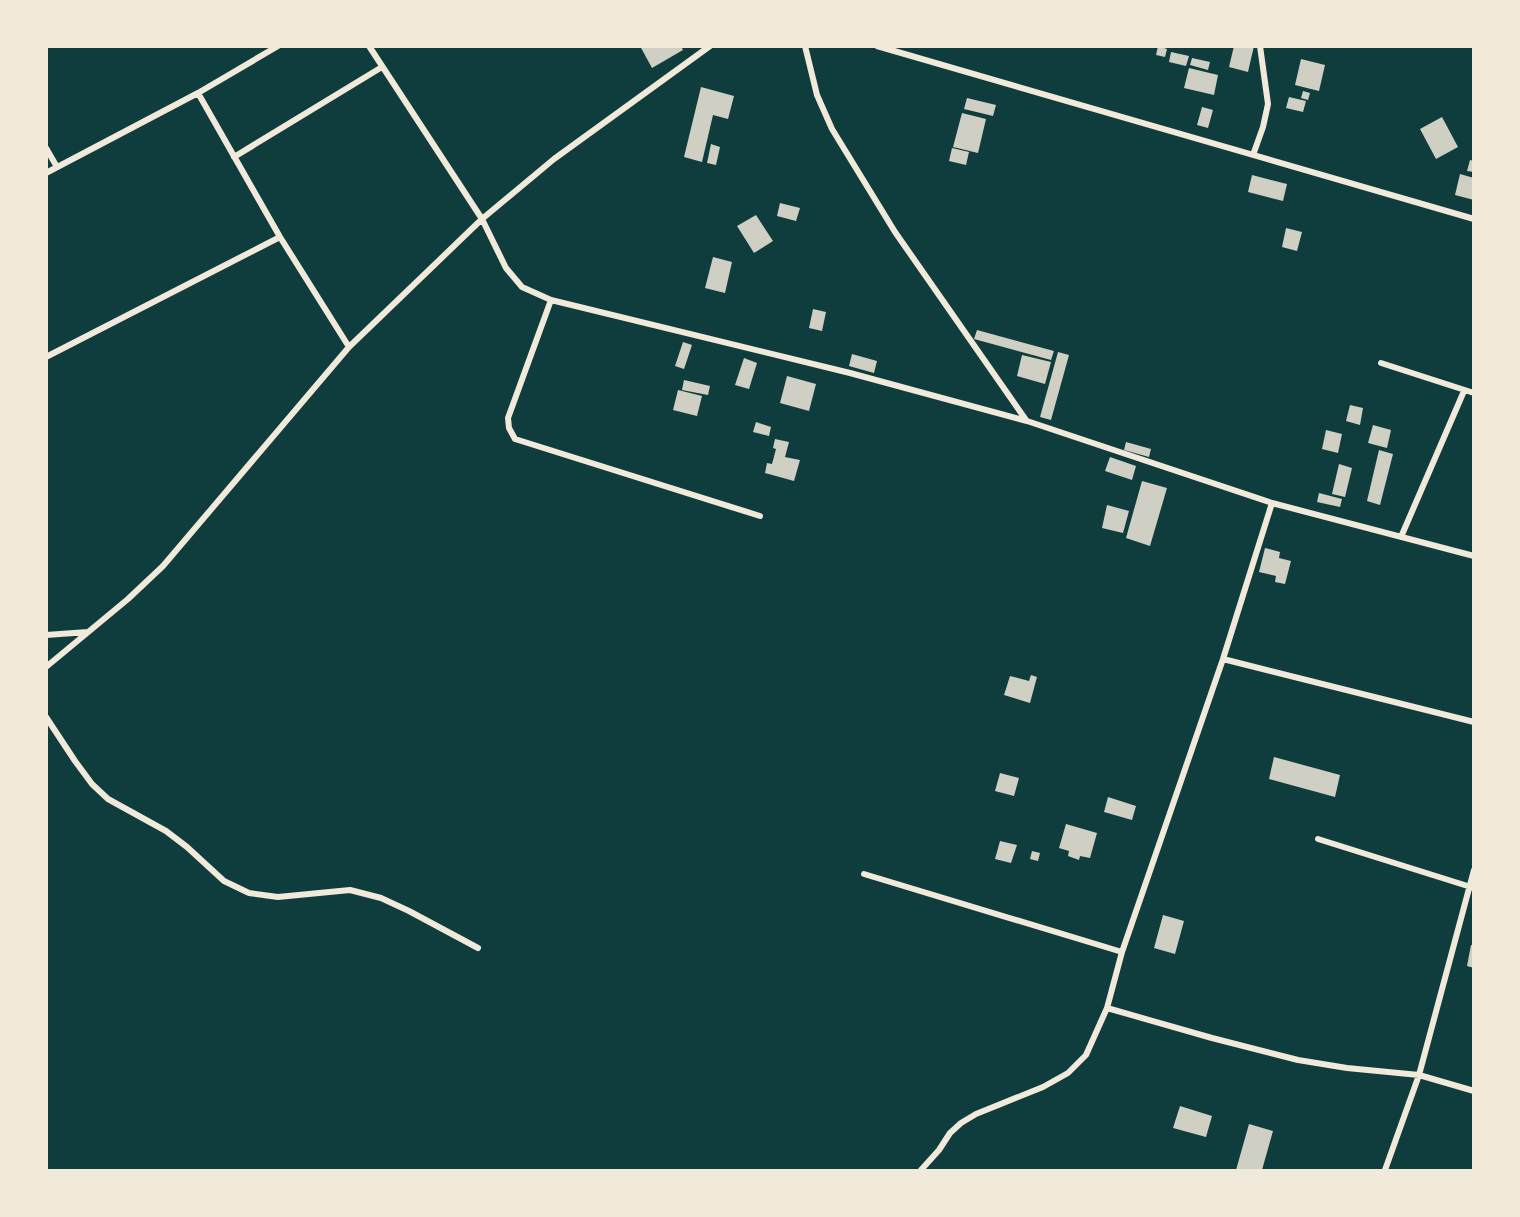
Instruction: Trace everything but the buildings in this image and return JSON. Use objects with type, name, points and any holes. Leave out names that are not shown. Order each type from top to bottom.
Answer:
[{"type":"street","points":[[46,173],[198,93],[278,46]]},
{"type":"street","points":[[369,46],[482,219],[507,268],[522,287],[551,300],[849,373],[1027,421],[1272,503],[1473,556]]},
{"type":"street","points":[[46,668],[128,599],[163,566],[348,347],[482,219],[554,159],[710,46]]},
{"type":"street","points":[[806,46],[817,95],[832,129],[895,232],[1027,421]]},
{"type":"street","points":[[877,46],[1473,219]]},
{"type":"street","points":[[1252,155],[1263,127],[1268,104],[1260,46]]},
{"type":"street","points":[[234,157],[382,67]]},
{"type":"street","points":[[198,93],[280,237],[348,347]]},
{"type":"street","points":[[46,148],[57,167]]},
{"type":"street","points":[[46,357],[280,237]]},
{"type":"street","points":[[551,300],[508,418],[509,428],[515,439],[760,516]]},
{"type":"street","points":[[1381,363],[1473,393]]},
{"type":"street","points":[[1401,537],[1464,391]]},
{"type":"street","points":[[921,1170],[939,1150],[950,1133],[961,1123],[976,1114],[1043,1087],[1068,1073],[1086,1055],[1107,1008],[1122,952],[1223,659],[1272,503]]},
{"type":"street","points":[[46,635],[89,632]]},
{"type":"street","points":[[1223,659],[1473,722]]},
{"type":"street","points":[[46,717],[92,784],[108,798],[166,831],[224,881],[249,893],[278,897],[350,891],[381,898],[478,948]]},
{"type":"street","points":[[1318,839],[1471,888]]},
{"type":"street","points":[[1386,1170],[1419,1075],[1471,888],[1473,870]]},
{"type":"street","points":[[864,874],[1122,952]]},
{"type":"street","points":[[1107,1008],[1298,1060],[1347,1068],[1419,1075],[1473,1091]]}]
